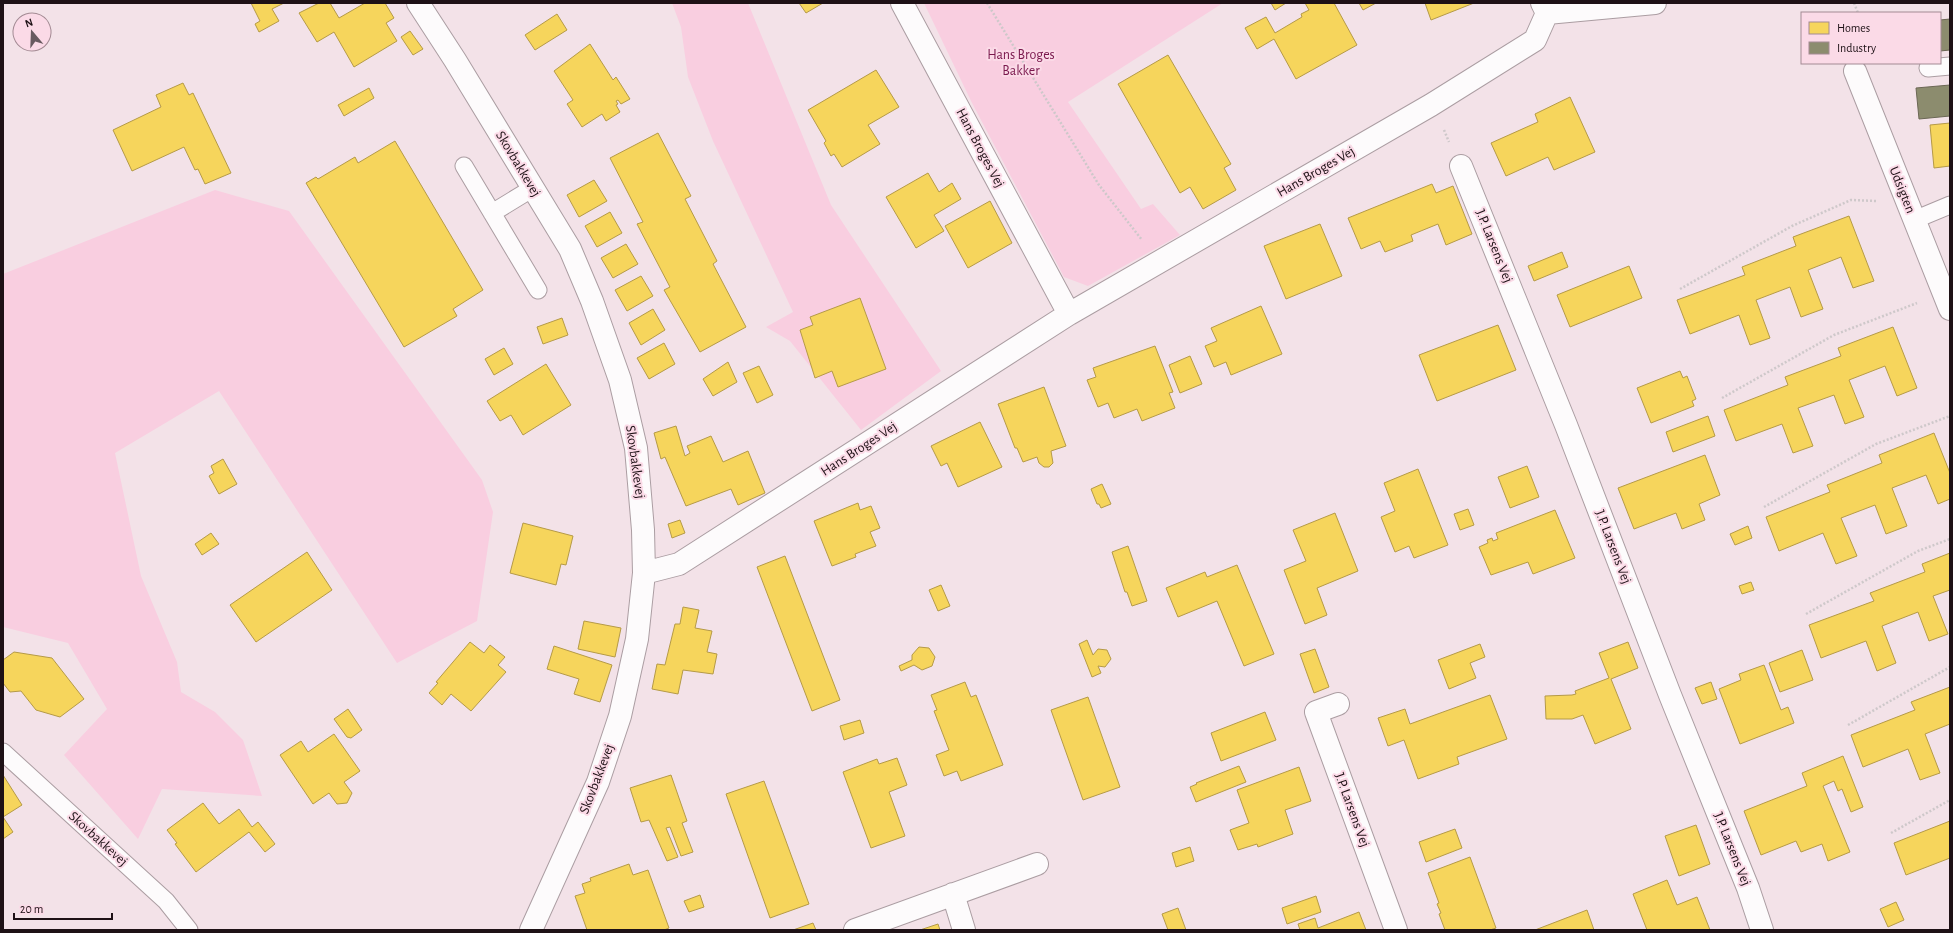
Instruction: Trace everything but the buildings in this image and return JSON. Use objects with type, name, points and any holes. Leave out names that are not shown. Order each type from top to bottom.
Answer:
[{"type":"street","name":"Skovbakkevej","points":[[418,3],[455,60],[570,249],[592,300],[620,380],[636,448],[644,530],[644,573],[637,639],[620,716],[598,782],[531,930]]},
{"type":"street","name":"Hans Broges Vej","points":[[902,3],[1069,314]]},
{"type":"street","name":"Hans Broges Vej","points":[[644,573],[679,564],[1069,314],[1431,105],[1535,40],[1544,8],[1655,3]]},
{"type":"street","name":"Udsigten","points":[[1855,71],[1947,301]]},
{"type":"street","name":"J.P. Larsens Vej","points":[[1461,166],[1566,425],[1670,695],[1748,888],[1762,930]]},
{"type":"street","name":"J.P. Larsens Vej","points":[[1338,704],[1316,712],[1396,930]]},
{"type":"street","points":[[855,930],[1037,864]]},
{"type":"street","points":[[953,894],[964,930]]},
{"type":"lane","points":[[1928,68],[1950,66]]},
{"type":"lane","points":[[464,166],[538,290]]},
{"type":"lane","points":[[492,213],[532,188]]},
{"type":"lane","points":[[1910,211],[1950,205]]},
{"type":"lane","name":"Skovbakkevej","points":[[3,752],[166,901],[189,930]]},
{"type":"path","points":[[987,3],[1099,185],[1129,226],[1161,262]]},
{"type":"path","points":[[1431,105],[1461,166]]},
{"type":"path","points":[[1680,289],[1792,226],[1851,200],[1910,211]]},
{"type":"path","points":[[1722,398],[1834,335],[1947,301]]},
{"type":"path","points":[[1764,507],[1876,444],[1950,416]]},
{"type":"path","points":[[1806,614],[1918,551],[1950,539]]},
{"type":"path","points":[[1848,725],[1950,668]]},
{"type":"path","points":[[1890,834],[1950,800]]},
{"type":"green space","points":[[672,3],[748,3],[831,205],[941,371],[861,430],[790,341],[766,327],[793,312],[713,141],[688,77],[681,27]]},
{"type":"green space","name":"Hans Broges Bakker","points":[[924,3],[1223,3],[1068,102],[1141,209],[1153,204],[1180,235],[1088,286],[1064,277],[972,103]]},
{"type":"green space","points":[[215,190],[289,211],[482,480],[493,512],[477,621],[397,663],[219,391],[115,453],[141,576],[177,662],[181,692],[215,712],[243,740],[262,796],[162,789],[138,839],[64,755],[107,709],[68,643],[3,627],[3,274]]}]
